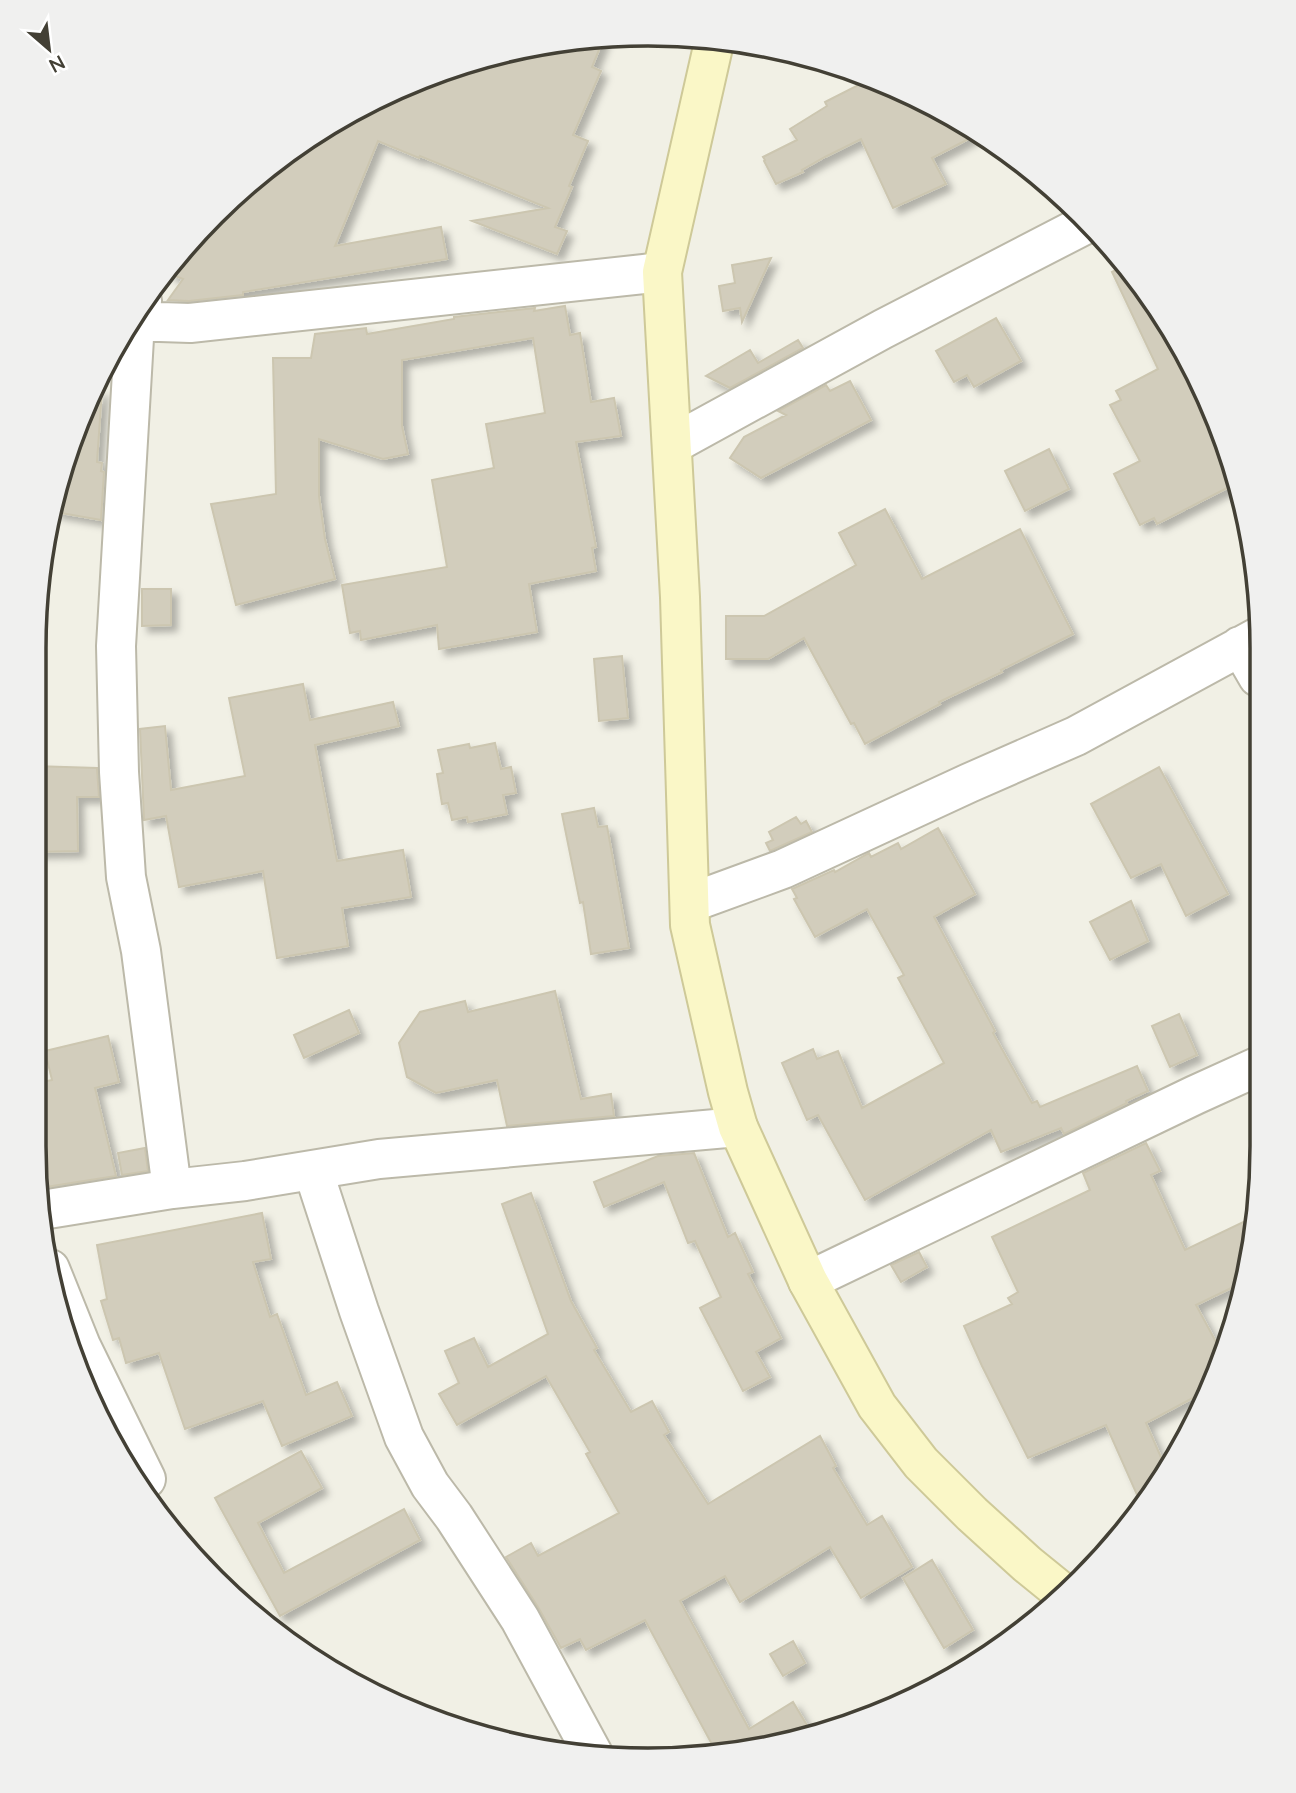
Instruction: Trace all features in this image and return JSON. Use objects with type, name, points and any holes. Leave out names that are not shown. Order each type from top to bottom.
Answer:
[{"type":"main road","points":[[712,50],[662,272],[680,597],[690,925],[738,1127],[808,1281],[877,1406],[921,1463],[972,1514],[1056,1588]]},
{"type":"street","points":[[673,444],[895,323],[1079,228]]},
{"type":"street","points":[[145,316],[190,323],[662,272]]},
{"type":"street","points":[[135,333],[116,646],[119,772],[127,877],[141,951],[172,1189]]},
{"type":"street","points":[[690,903],[783,869],[1250,654]]},
{"type":"street","points":[[808,1281],[1250,1070]]},
{"type":"street","points":[[49,1209],[379,1159],[738,1127]]},
{"type":"street","points":[[313,1170],[404,1437],[430,1485],[520,1619],[588,1744]]},
{"type":"street","points":[[74,1329],[145,1476]]},
{"type":"building","points":[[600,48],[592,67],[601,71],[573,135],[588,141],[555,227],[567,231],[557,254],[472,221],[548,208],[378,141],[335,246],[441,227],[447,259],[243,292],[243,295],[189,301],[168,300],[183,279],[174,276],[222,222],[281,170],[347,126],[417,91],[454,77],[530,57]]},
{"type":"building","points":[[860,84],[914,108],[969,139],[932,158],[946,184],[893,208],[861,139],[776,184],[763,157],[797,140],[790,129],[827,106],[825,102]]},
{"type":"building","points":[[771,258],[742,322],[740,308],[723,311],[719,286],[735,283],[732,265]]},
{"type":"building","points":[[1116,270],[1126,281],[1170,347],[1205,417],[1229,487],[1157,524],[1154,518],[1140,525],[1114,474],[1140,461],[1110,405],[1121,400],[1116,391],[1158,369],[1112,272]]},
{"type":"building","points":[[565,306],[570,335],[580,333],[591,402],[614,398],[621,436],[576,442],[596,547],[592,548],[596,571],[529,584],[537,632],[439,649],[437,625],[361,640],[360,631],[350,633],[342,585],[447,567],[432,480],[494,468],[486,424],[545,413],[533,338],[402,360],[402,426],[408,454],[383,459],[319,439],[319,496],[325,539],[335,579],[236,605],[211,504],[276,494],[273,358],[311,358],[315,334],[366,328],[367,334],[454,317]]},
{"type":"building","points":[[996,318],[1021,361],[974,387],[967,375],[954,382],[936,351]]},
{"type":"building","points":[[798,340],[803,348],[730,388],[706,376],[750,350],[758,363]]},
{"type":"building","points":[[850,381],[871,420],[761,478],[730,458],[744,437],[786,415],[778,411],[826,385],[830,391]]},
{"type":"building","points":[[102,395],[97,462],[102,463],[101,471],[104,472],[101,520],[61,513],[77,454]]},
{"type":"building","points":[[1049,449],[1069,489],[1025,511],[1005,471]]},
{"type":"building","points":[[885,509],[922,579],[1020,529],[1073,634],[939,702],[940,704],[865,744],[854,723],[851,724],[804,638],[768,659],[726,659],[726,616],[764,616],[856,565],[839,533]]},
{"type":"building","points":[[142,589],[171,589],[171,625],[142,626]]},
{"type":"building","points":[[622,656],[628,718],[599,721],[594,659]]},
{"type":"building","points":[[303,684],[310,720],[393,702],[399,726],[315,745],[337,861],[403,850],[411,897],[342,908],[348,946],[277,958],[263,871],[179,887],[166,816],[144,820],[140,729],[165,726],[171,790],[245,776],[229,698]]},
{"type":"building","points":[[495,743],[501,769],[511,767],[516,793],[503,795],[507,814],[468,822],[467,817],[452,820],[448,803],[442,804],[437,774],[443,773],[438,750],[469,744],[470,748]]},
{"type":"building","points":[[46,766],[97,768],[99,797],[77,797],[78,851],[46,852]]},
{"type":"building","points":[[1159,767],[1228,894],[1186,916],[1161,864],[1131,878],[1091,804]]},
{"type":"building","points":[[594,808],[598,827],[607,826],[629,948],[591,954],[583,902],[580,903],[562,814]]},
{"type":"building","points":[[796,817],[801,824],[806,821],[812,832],[770,851],[766,843],[773,840],[769,832]]},
{"type":"building","points":[[938,828],[975,894],[934,917],[1032,1103],[1037,1101],[1040,1107],[1137,1066],[1148,1091],[1064,1134],[1061,1128],[1001,1152],[991,1130],[865,1200],[818,1115],[807,1120],[782,1063],[813,1049],[817,1059],[838,1051],[862,1108],[944,1063],[898,978],[904,975],[867,909],[815,937],[794,899],[797,898],[792,889],[834,870],[835,872],[869,853],[871,857],[898,843],[901,849]]},
{"type":"building","points":[[1131,901],[1148,941],[1110,960],[1090,922]]},
{"type":"building","points":[[555,991],[581,1099],[611,1094],[614,1116],[507,1126],[497,1080],[436,1093],[407,1077],[399,1043],[420,1012],[465,1001],[468,1012]]},
{"type":"building","points":[[349,1010],[359,1033],[304,1058],[294,1035]]},
{"type":"building","points":[[1179,1014],[1197,1055],[1170,1067],[1152,1026]]},
{"type":"building","points":[[108,1036],[119,1082],[95,1088],[116,1176],[47,1187],[46,1081],[52,1080],[46,1051]]},
{"type":"building","points":[[1146,1143],[1160,1171],[1151,1175],[1185,1250],[1245,1221],[1233,1287],[1196,1305],[1217,1344],[1205,1376],[1195,1397],[1146,1423],[1162,1459],[1138,1496],[1106,1425],[1028,1458],[964,1326],[1012,1304],[1008,1298],[1018,1292],[992,1237],[1090,1190],[1083,1173]]},
{"type":"building","points":[[145,1148],[148,1171],[122,1175],[118,1153]]},
{"type":"building","points":[[694,1153],[728,1237],[735,1233],[753,1272],[748,1274],[781,1338],[756,1352],[770,1377],[743,1391],[700,1308],[721,1297],[695,1241],[688,1243],[664,1182],[604,1207],[594,1182],[658,1156]]},
{"type":"building","points":[[531,1193],[571,1301],[597,1348],[594,1350],[631,1412],[652,1401],[669,1432],[664,1435],[708,1504],[820,1436],[836,1466],[833,1468],[867,1525],[882,1516],[912,1567],[861,1598],[830,1547],[740,1602],[725,1576],[680,1601],[749,1729],[793,1702],[807,1726],[766,1736],[712,1744],[645,1620],[586,1650],[580,1639],[561,1648],[506,1557],[531,1543],[538,1556],[619,1513],[586,1454],[590,1452],[546,1376],[457,1425],[439,1394],[459,1383],[445,1351],[474,1338],[488,1367],[548,1334],[502,1204]]},
{"type":"building","points":[[262,1213],[271,1259],[253,1262],[270,1317],[277,1314],[306,1395],[337,1382],[352,1416],[282,1446],[263,1401],[185,1429],[159,1353],[126,1363],[119,1338],[113,1340],[101,1301],[107,1299],[97,1245]]},
{"type":"building","points":[[919,1252],[927,1267],[901,1282],[891,1265]]},
{"type":"building","points":[[301,1451],[322,1488],[258,1523],[284,1573],[404,1509],[420,1540],[280,1616],[215,1498]]},
{"type":"building","points":[[932,1560],[973,1630],[944,1648],[903,1578]]},
{"type":"building","points":[[793,1641],[805,1663],[783,1676],[770,1654]]}]
